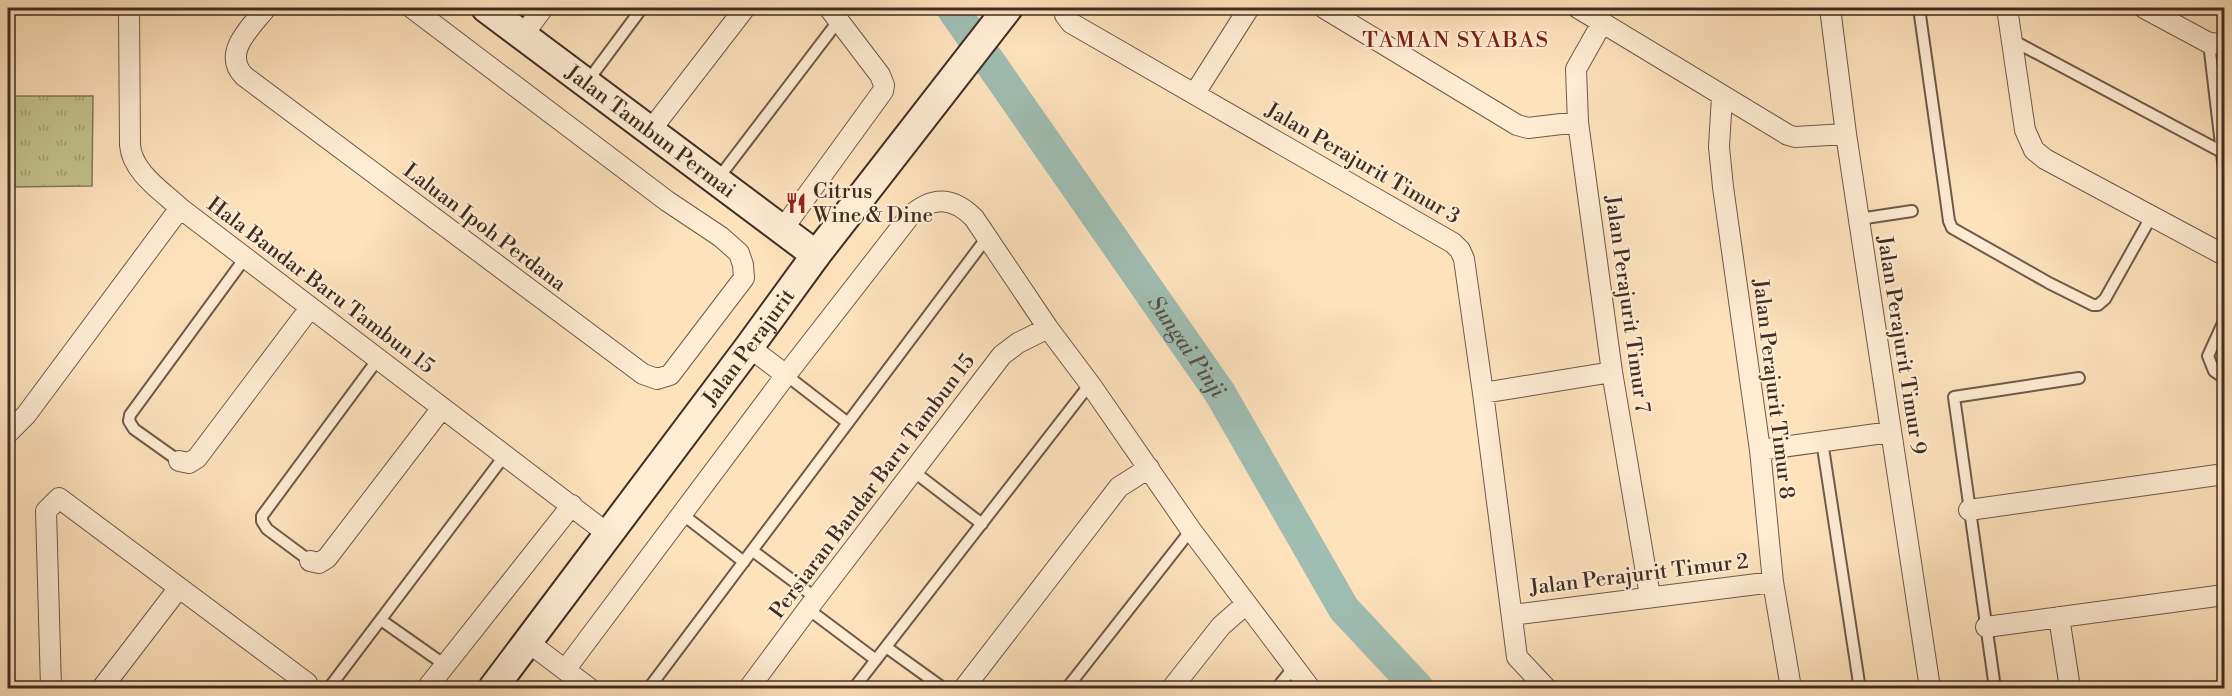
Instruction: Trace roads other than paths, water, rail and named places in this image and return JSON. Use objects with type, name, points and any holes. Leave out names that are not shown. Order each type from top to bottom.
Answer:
[{"type":"street","name":"Hala Bandar Baru Tambun 15","points":[[129,8],[130,145],[137,167],[180,208],[608,534]]},
{"type":"street","name":"Laluan Ipoh Perdana","points":[[266,8],[236,50],[235,64],[244,76],[643,374],[650,378],[664,378],[676,370],[744,278],[739,253],[721,237],[667,201],[412,8]]},
{"type":"street","name":"Jalan Tambun Permai","points":[[486,8],[816,255]]},
{"type":"street","points":[[523,35],[543,8]]},
{"type":"street","points":[[650,131],[745,8]]},
{"type":"street","points":[[1195,93],[1249,8]]},
{"type":"street","points":[[1324,8],[1517,125],[1528,128],[1578,122]]},
{"type":"street","points":[[1578,8],[1794,137],[1846,134]]},
{"type":"street","name":"Jalan Perajurit Timur 9","points":[[1830,8],[1846,134],[1930,688]]},
{"type":"street","points":[[2007,8],[2025,130],[2034,150],[2044,159],[2224,255]]},
{"type":"street","points":[[2144,8],[2217,44]]},
{"type":"street","name":"Jalan Perajurit","points":[[493,688],[816,255],[944,91],[1003,11]]},
{"type":"street","points":[[782,230],[883,91],[883,80],[880,75],[834,14]]},
{"type":"street","name":"Jalan Perajurit Timur 3","points":[[1069,15],[1177,84],[1457,246],[1464,259],[1516,657],[1545,688]]},
{"type":"street","name":"Jalan Perajurit Timur 7","points":[[1602,23],[1576,69],[1578,122],[1612,372],[1650,596]]},
{"type":"street","name":"Jalan Perajurit Timur 8","points":[[1722,96],[1719,147],[1722,177],[1760,450],[1773,582],[1791,688]]},
{"type":"street","points":[[565,670],[786,375],[909,217],[920,207],[934,202],[950,202],[964,207],[975,218],[1048,328],[1090,384],[1191,530],[1310,688]]},
{"type":"street","points":[[8,433],[26,416],[180,208]]},
{"type":"street","points":[[179,461],[189,463],[197,458],[310,308]]},
{"type":"street","name":"Persiaran Bandar Baru Tambun 15","points":[[749,688],[1002,356],[1018,343],[1048,328]]},
{"type":"street","points":[[749,347],[786,375]]},
{"type":"street","points":[[1483,393],[1612,372]]},
{"type":"street","points":[[310,561],[319,563],[327,558],[442,408]]},
{"type":"street","points":[[1760,450],[1891,432]]},
{"type":"street","points":[[964,688],[1119,487],[1149,468]]},
{"type":"street","points":[[1969,510],[2224,474]]},
{"type":"street","points":[[51,688],[46,511],[59,498],[307,683],[303,688]]},
{"type":"street","points":[[427,688],[572,506]]},
{"type":"street","name":"Jalan Perajurit Timur 2","points":[[1512,615],[1773,582]]},
{"type":"street","points":[[102,688],[178,589]]},
{"type":"street","points":[[1986,627],[2224,595]]},
{"type":"street","points":[[1172,688],[1221,626],[1246,604]]},
{"type":"street","points":[[2059,617],[2070,688]]},
{"type":"street","points":[[528,642],[589,688]]},
{"type":"lane","points":[[587,83],[642,8]]},
{"type":"lane","points":[[1919,8],[1949,221],[1952,228],[2093,306],[2105,299],[2151,217]]},
{"type":"lane","points":[[717,180],[834,14]]},
{"type":"lane","points":[[2012,40],[2222,152]]},
{"type":"lane","points":[[2217,44],[2224,170]]},
{"type":"lane","points":[[1859,219],[1912,211]]},
{"type":"lane","points":[[649,688],[988,236]]},
{"type":"lane","points":[[179,461],[135,429],[129,420],[130,415],[245,258]]},
{"type":"lane","points":[[2224,321],[2208,356],[2214,371],[2224,378]]},
{"type":"lane","points":[[310,561],[267,530],[262,516],[378,359]]},
{"type":"lane","points":[[786,375],[848,423]]},
{"type":"lane","points":[[1995,688],[1954,397],[2079,378]]},
{"type":"lane","points":[[854,688],[1090,384]]},
{"type":"lane","points":[[1822,441],[1859,683]]},
{"type":"lane","points":[[329,688],[505,455]]},
{"type":"lane","points":[[913,471],[982,524]]},
{"type":"lane","points":[[682,514],[744,562]]},
{"type":"lane","points":[[1067,688],[1191,530]]},
{"type":"lane","points":[[753,550],[876,660]]},
{"type":"lane","points":[[381,620],[445,665]]},
{"type":"lane","points":[[886,647],[943,688]]},
{"type":"lane","points":[[1277,688],[1294,667]]},
{"type":"waterway","name":"Sungai Pinji","points":[[952,8],[1220,393],[1344,609],[1418,688]]},
{"type":"place","name":"Citrus Wine & Dine","points":[[796,203]]},
{"type":"district","name":"TAMAN SYABAS","points":[[1456,39]]}]
